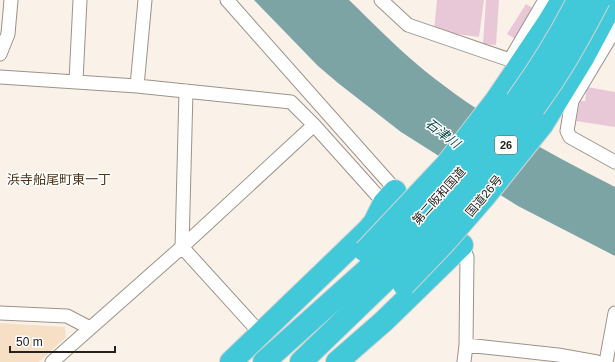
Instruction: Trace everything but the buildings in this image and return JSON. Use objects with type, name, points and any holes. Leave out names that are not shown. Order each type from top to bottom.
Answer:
[{"type":"highway","name":"国道26号","points":[[318,362],[385,267],[446,165],[496,99],[562,0]]},
{"type":"highway","name":"第二阪和国道","points":[[301,362],[385,267],[410,228],[459,175],[503,120],[564,29],[578,0]]},
{"type":"highway","name":"第二阪和国道","points":[[385,267],[418,247],[501,153],[554,78],[600,0]]},
{"type":"highway","name":"国道26号","points":[[265,361],[271,344],[385,267],[446,241],[542,125],[583,58],[614,0]]},
{"type":"highway","points":[[231,362],[367,231],[374,223],[389,197]]},
{"type":"highway","points":[[337,362],[384,321],[462,245]]},
{"type":"street","points":[[76,82],[80,0]]},
{"type":"street","points":[[137,86],[144,0]]},
{"type":"street","points":[[227,0],[389,197]]},
{"type":"street","points":[[381,0],[408,25],[512,62],[545,0]]},
{"type":"street","points":[[0,54],[8,34],[7,6]]},
{"type":"street","points":[[615,29],[570,100],[567,130],[570,137],[615,162]]},
{"type":"street","points":[[0,77],[137,86],[291,102],[389,197],[462,245],[467,257],[466,345],[464,362]]},
{"type":"street","points":[[186,91],[182,246],[261,334]]},
{"type":"street","points":[[52,362],[314,125]]},
{"type":"street","points":[[0,313],[67,316],[90,328]]},
{"type":"street","points":[[606,362],[615,313]]},
{"type":"street","points":[[466,345],[597,362]]},
{"type":"shaded area","points":[[0,323],[65,327],[66,337],[39,362],[0,362]]},
{"type":"water","name":"石津川","points":[[254,0],[349,0],[415,63],[447,88],[517,134],[615,187],[615,256],[518,206],[401,132],[318,66]]},
{"type":"district","name":"浜寺船尾町東一丁","points":[[59,179]]}]
